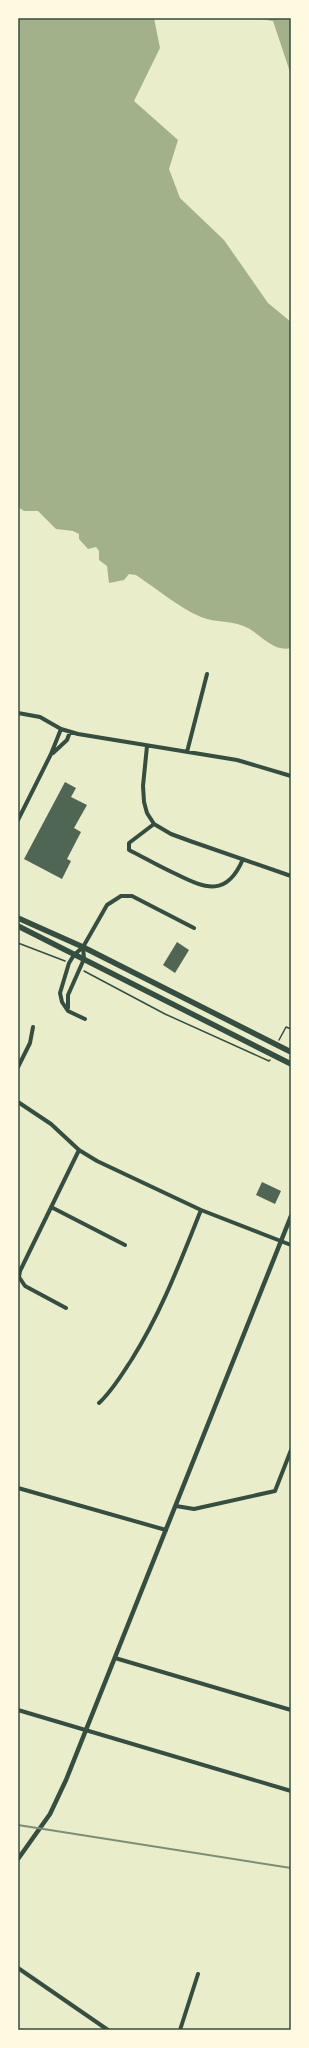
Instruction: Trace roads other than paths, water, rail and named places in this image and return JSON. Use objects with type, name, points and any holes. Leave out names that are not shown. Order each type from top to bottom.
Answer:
[{"type":"main road","points":[[18,918],[83,947],[291,1052]]},
{"type":"main road","points":[[18,926],[291,1064]]},
{"type":"street","points":[[187,752],[207,674]]},
{"type":"street","points":[[18,713],[40,718],[70,732],[237,760],[291,776]]},
{"type":"street","points":[[18,819],[51,754],[61,729]]},
{"type":"street","points":[[51,754],[67,740],[70,732]]},
{"type":"street","points":[[147,746],[143,786],[144,802],[146,813],[154,824],[171,834],[291,876]]},
{"type":"street","points":[[154,824],[129,843],[129,850],[199,886],[213,887],[226,883],[235,875],[243,859]]},
{"type":"street","points":[[84,1019],[68,1010],[62,1002],[60,993],[74,955],[83,947],[107,905],[122,896],[132,896],[194,928]]},
{"type":"street","points":[[68,1010],[68,995],[84,959],[83,947]]},
{"type":"street","points":[[18,1067],[30,1043],[33,1027]]},
{"type":"street","points":[[18,1102],[51,1124],[79,1150],[97,1162],[201,1210],[291,1245]]},
{"type":"street","points":[[66,1308],[25,1286],[19,1277],[20,1271],[79,1150]]},
{"type":"street","points":[[51,1207],[125,1245]]},
{"type":"street","points":[[99,1403],[111,1392],[149,1332],[165,1299],[201,1210]]},
{"type":"street","points":[[18,1859],[50,1814],[87,1730],[291,1216]]},
{"type":"street","points":[[176,1506],[194,1509],[275,1491],[291,1450]]},
{"type":"street","points":[[18,1488],[166,1530]]},
{"type":"street","points":[[116,1658],[291,1710]]},
{"type":"street","points":[[18,1710],[291,1792]]},
{"type":"street","points":[[18,1968],[108,2030]]},
{"type":"street","points":[[180,2030],[198,1974]]},
{"type":"railway","points":[[18,1825],[291,1868]]}]
